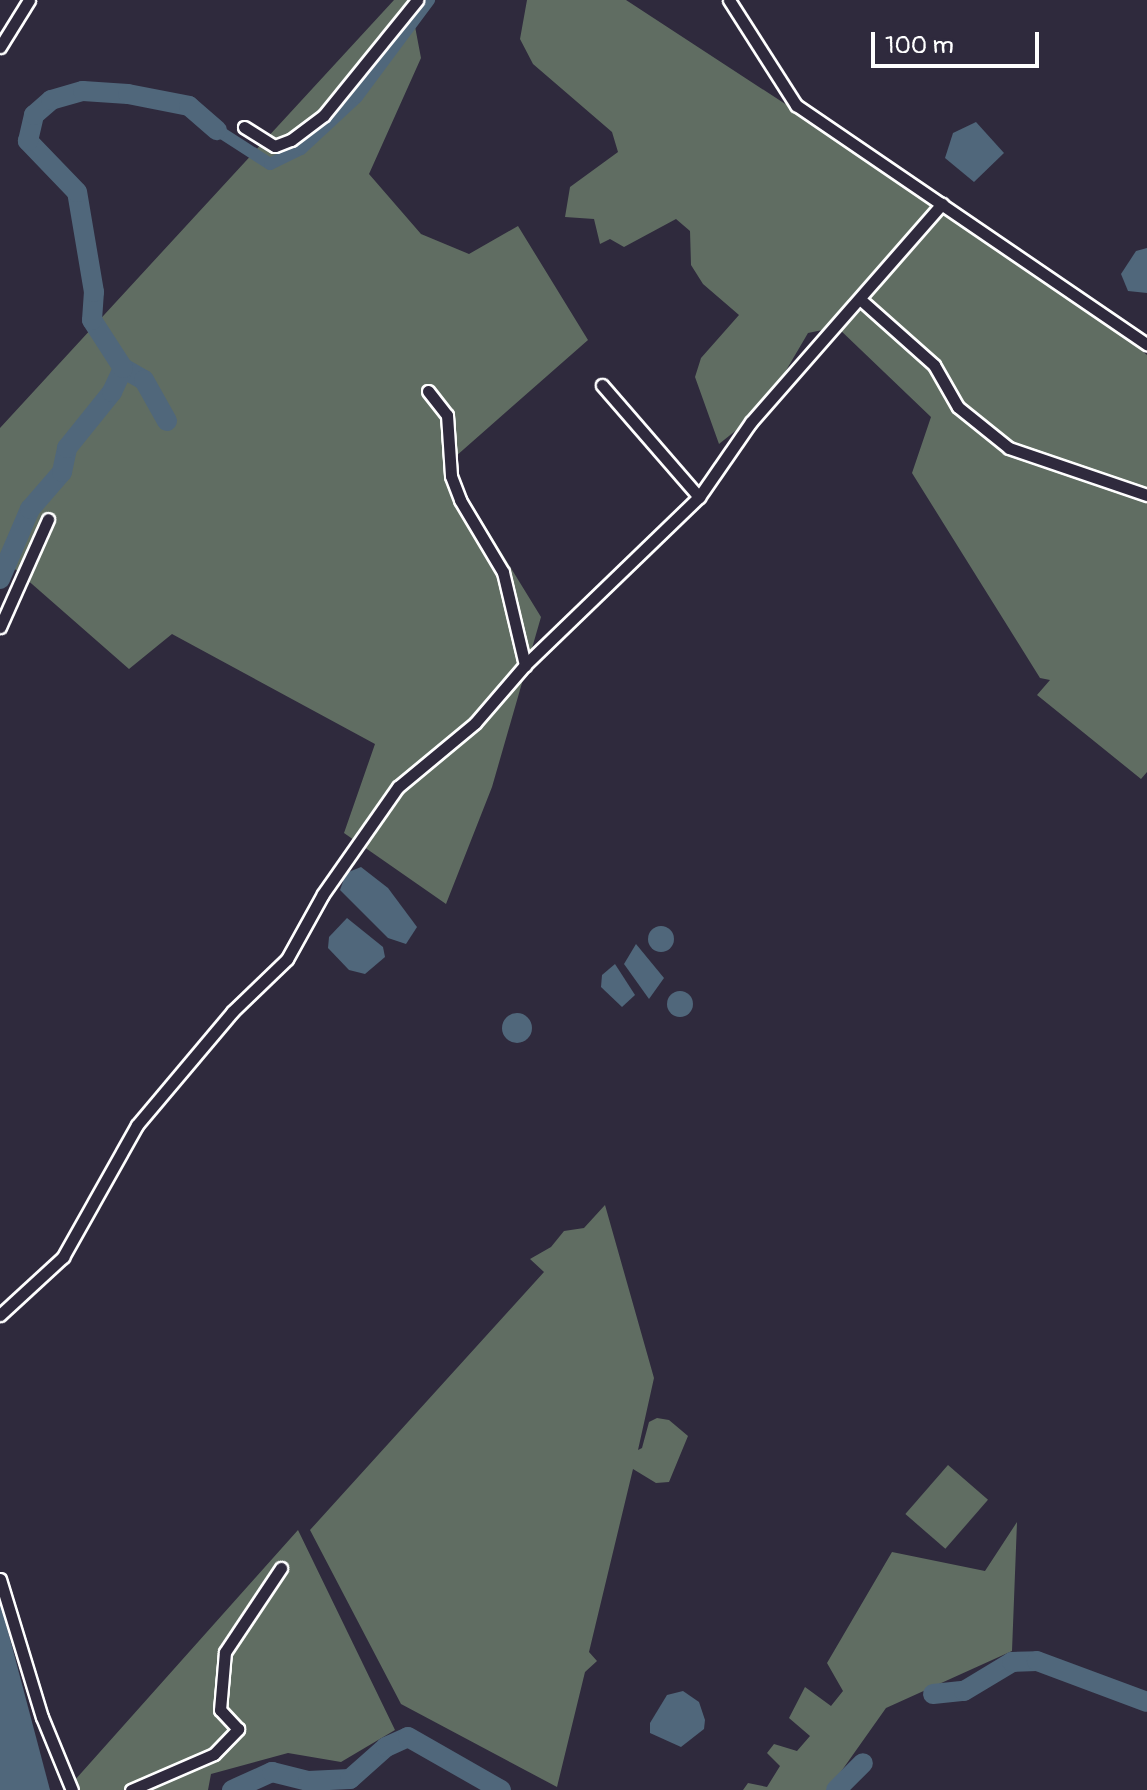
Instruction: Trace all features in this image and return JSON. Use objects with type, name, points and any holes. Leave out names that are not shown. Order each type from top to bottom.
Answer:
[{"type":"street","points":[[0,47],[29,0]]},
{"type":"street","points":[[244,127],[275,146],[291,140],[324,115],[417,0]]},
{"type":"street","points":[[729,0],[796,105],[1116,318],[1130,337],[1147,344]]},
{"type":"street","points":[[0,1315],[63,1257],[137,1125],[232,1012],[287,959],[323,894],[398,787],[475,723],[525,665],[699,497],[751,422],[942,204]]},
{"type":"street","points":[[861,300],[934,365],[958,407],[1009,448],[1147,495]]},
{"type":"street","points":[[602,385],[699,497]]},
{"type":"street","points":[[428,391],[447,415],[451,476],[460,500],[503,572],[525,665]]},
{"type":"street","points":[[0,627],[48,519]]},
{"type":"street","points":[[131,1790],[214,1754],[238,1729],[220,1710],[225,1652],[281,1568]]},
{"type":"street","points":[[0,1579],[42,1717],[72,1790]]},
{"type":"green space","points":[[394,0],[410,0],[421,58],[369,174],[421,234],[469,254],[518,226],[588,340],[447,464],[541,617],[492,787],[446,904],[344,833],[375,744],[172,634],[129,669],[0,556],[0,428]]},
{"type":"green space","points":[[527,0],[626,0],[1076,294],[1147,355],[1147,772],[1141,779],[1037,695],[1050,680],[1040,678],[912,473],[931,417],[837,327],[808,333],[764,408],[719,444],[695,377],[701,358],[739,315],[703,284],[691,265],[690,231],[676,219],[624,247],[610,239],[600,244],[594,219],[565,217],[570,187],[618,152],[612,132],[533,64],[520,39]]},
{"type":"green space","points":[[605,1205],[654,1378],[638,1450],[642,1448],[649,1422],[657,1418],[669,1420],[688,1436],[669,1482],[656,1483],[633,1469],[589,1652],[597,1661],[585,1672],[557,1787],[401,1704],[310,1530],[544,1272],[530,1259],[551,1247],[564,1231],[584,1228]]},
{"type":"green space","points":[[948,1465],[988,1500],[945,1549],[905,1514]]},
{"type":"green space","points":[[1017,1522],[1012,1651],[886,1708],[828,1790],[743,1790],[748,1783],[767,1787],[780,1766],[767,1753],[774,1744],[797,1751],[810,1736],[789,1718],[805,1687],[831,1706],[843,1691],[827,1663],[892,1552],[985,1571]]},
{"type":"green space","points":[[298,1530],[395,1730],[341,1762],[288,1753],[211,1774],[208,1790],[66,1790]]},
{"type":"water","points":[[976,122],[1004,153],[974,182],[945,158],[953,133]]},
{"type":"water","points":[[1147,248],[1147,293],[1128,291],[1121,274],[1136,251]]},
{"type":"water","points":[[361,867],[388,888],[417,927],[406,944],[388,938],[340,890],[346,873]]},
{"type":"water","points":[[347,918],[383,947],[385,957],[365,974],[349,970],[328,948],[329,937]]},
{"type":"water","points":[[661,926],[670,930],[674,939],[670,948],[661,952],[652,948],[648,939],[652,930]]},
{"type":"water","points":[[636,944],[664,978],[649,999],[624,964]]},
{"type":"water","points":[[615,964],[635,995],[622,1007],[601,987],[602,975]]},
{"type":"water","points":[[680,991],[689,995],[693,1004],[689,1013],[680,1017],[671,1013],[667,1004],[671,995]]},
{"type":"water","points":[[517,1013],[523,1014],[531,1022],[531,1034],[523,1042],[517,1043],[511,1042],[503,1034],[502,1028],[503,1022],[511,1014]]},
{"type":"water","points":[[0,1601],[50,1790],[0,1790]]},
{"type":"water","points":[[683,1691],[699,1702],[705,1720],[704,1729],[681,1747],[650,1733],[650,1723],[667,1695]]},
{"type":"waterway","points":[[217,130],[270,164],[301,149],[357,97],[429,0]]},
{"type":"waterway","points":[[0,579],[30,509],[62,472],[67,448],[112,392],[123,368],[92,320],[94,292],[77,192],[28,141],[34,115],[51,100],[83,91],[128,94],[189,106],[217,130]]},
{"type":"waterway","points":[[123,368],[144,380],[167,421]]},
{"type":"waterway","points":[[933,1694],[964,1691],[1012,1662],[1037,1661],[1147,1702]]},
{"type":"waterway","points":[[232,1790],[272,1772],[308,1781],[350,1779],[386,1747],[408,1737],[501,1790]]},
{"type":"waterway","points":[[836,1790],[863,1763]]}]
